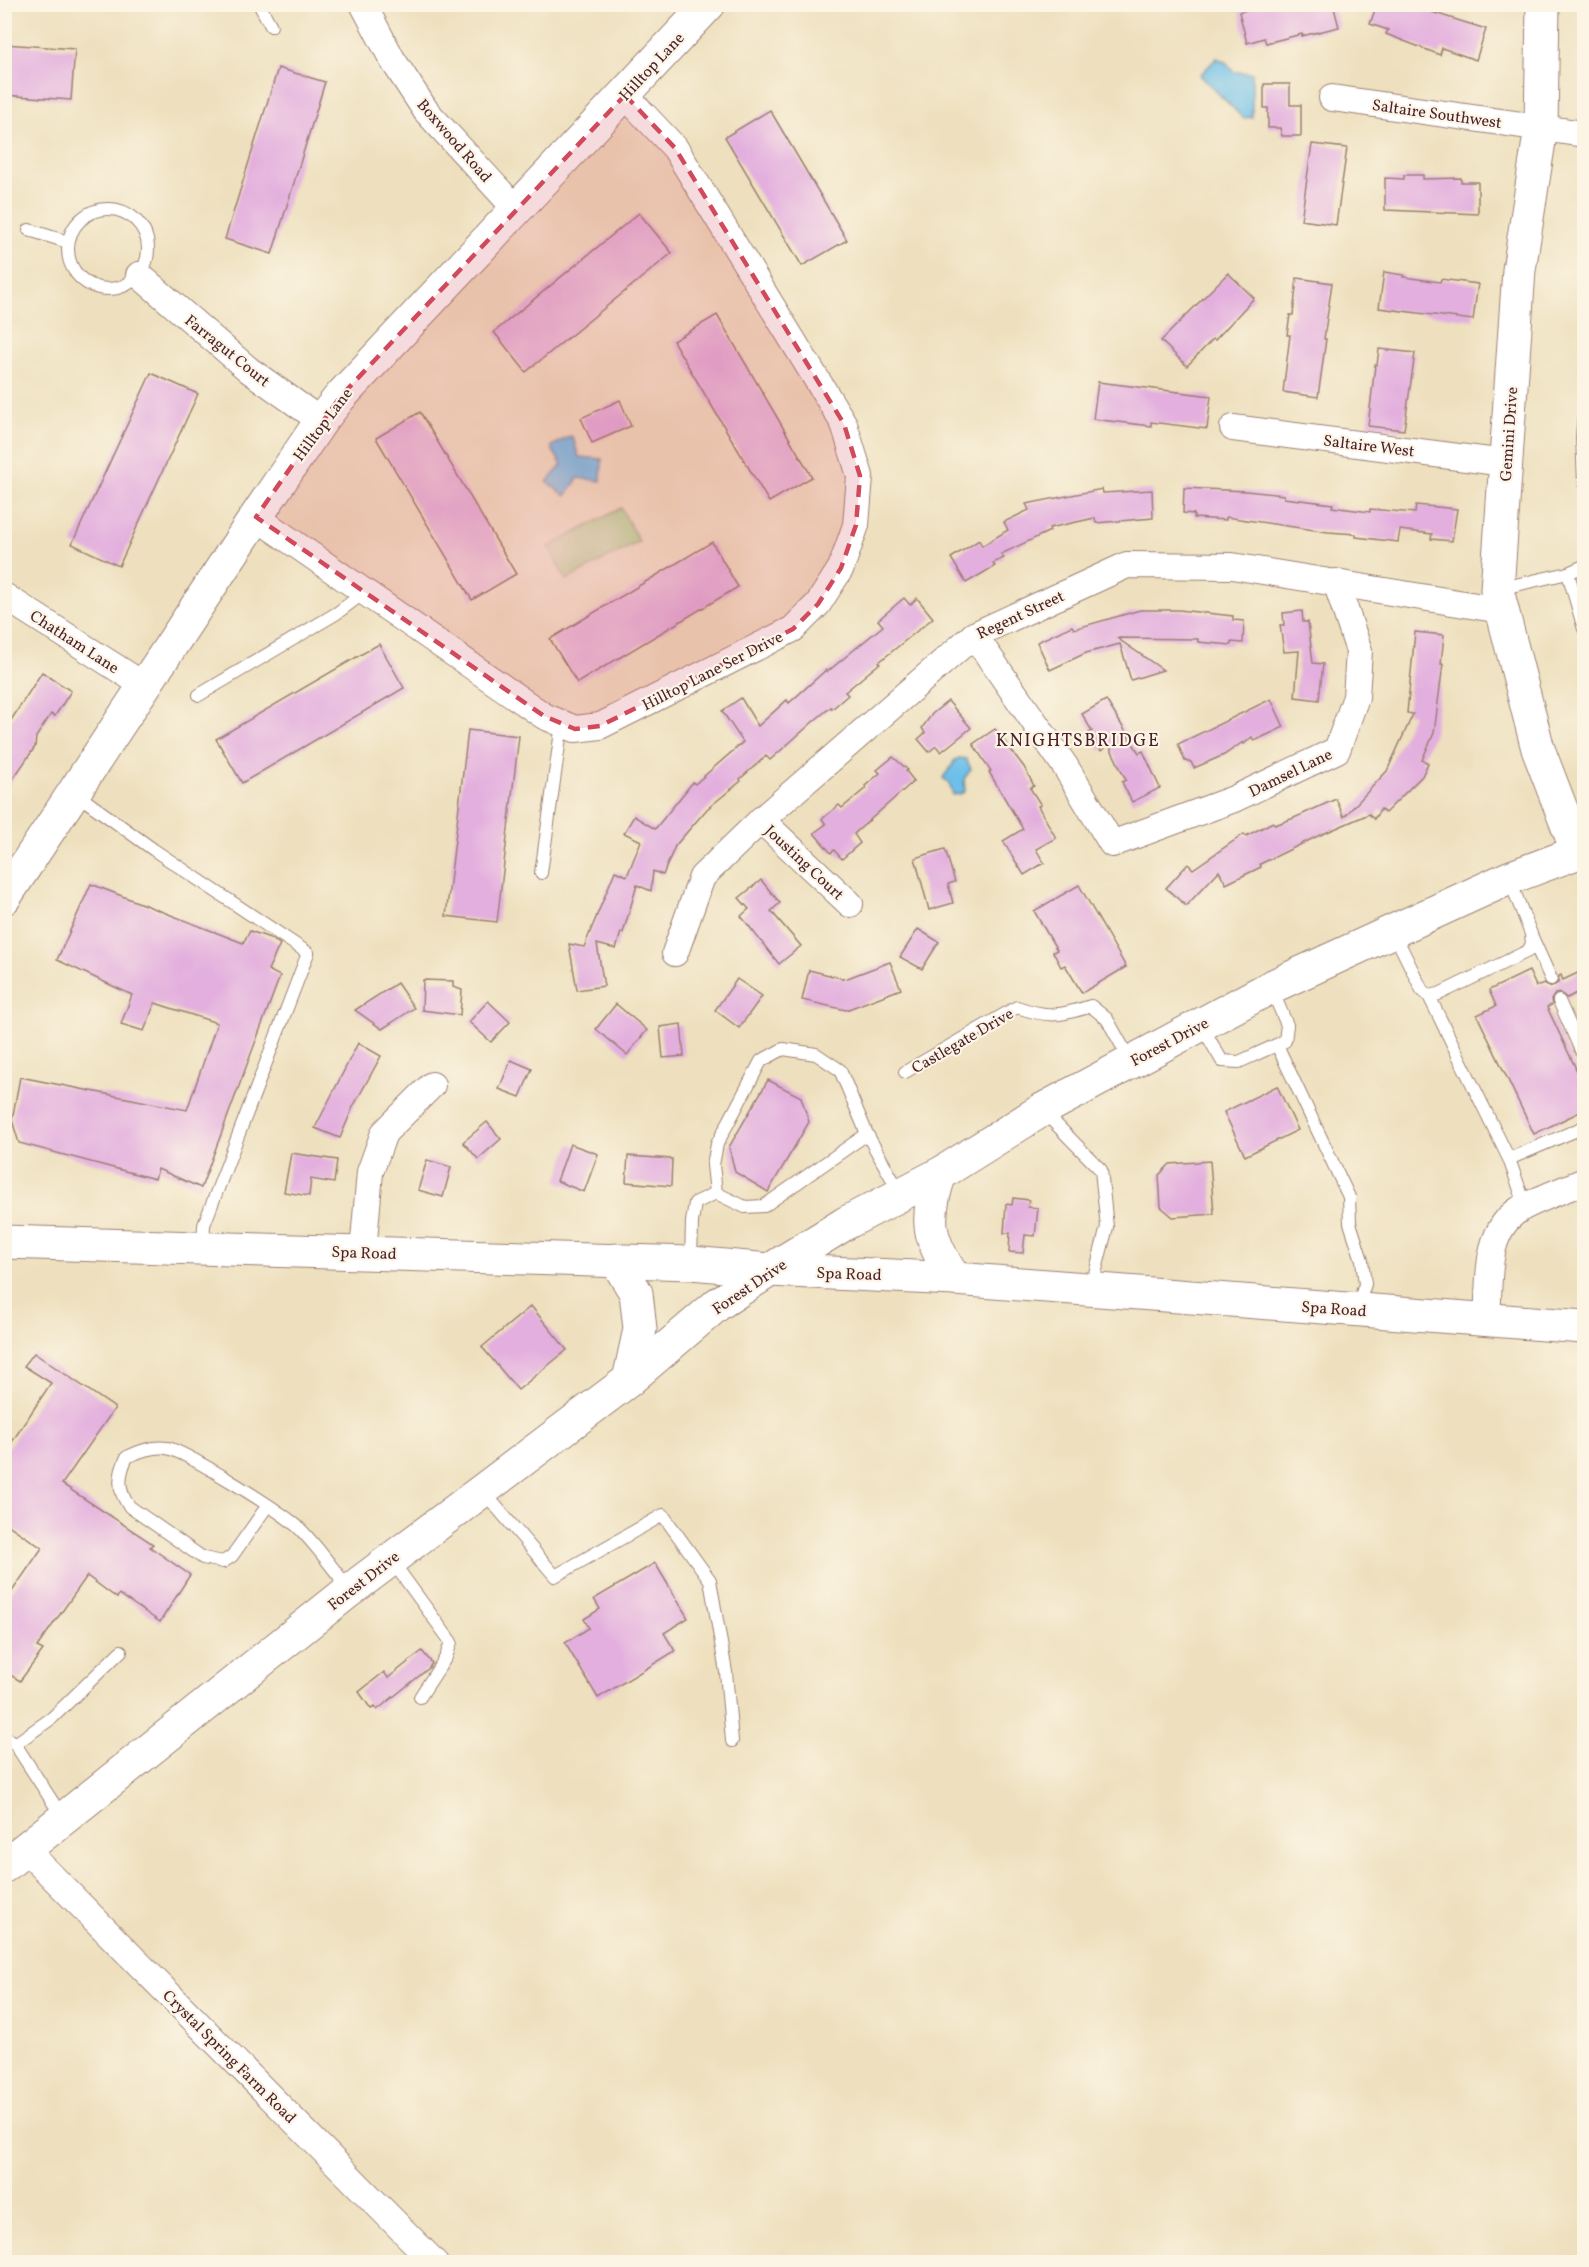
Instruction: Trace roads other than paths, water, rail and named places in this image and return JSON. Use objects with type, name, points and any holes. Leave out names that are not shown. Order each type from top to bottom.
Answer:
[{"type":"main road","name":"Hilltop Lane","points":[[4,898],[321,421],[348,388],[709,4]]},
{"type":"main road","name":"Gemini Drive","points":[[1543,4],[1541,128],[1519,270],[1499,600],[1538,749],[1582,856]]},
{"type":"main road","name":"Forest Drive","points":[[15,1858],[391,1558],[629,1380],[718,1304],[770,1270],[846,1223],[940,1174],[1042,1110],[1271,987],[1509,878],[1582,856]]},
{"type":"main road","points":[[940,1174],[933,1194],[931,1230],[939,1256],[955,1279]]},
{"type":"main road","name":"Spa Road","points":[[4,1242],[691,1263],[770,1270],[955,1279],[1584,1327]]},
{"type":"main road","points":[[616,1260],[636,1293],[640,1329],[629,1380]]},
{"type":"street","name":"Boxwood Road","points":[[363,4],[392,59],[426,111],[516,209]]},
{"type":"street","name":"Hilltop Lane Ser Drive","points":[[256,517],[544,716],[575,729],[600,726],[793,629],[818,604],[841,568],[856,525],[860,476],[844,424],[675,148],[624,94]]},
{"type":"street","name":"Saltaire Southwest","points":[[1332,98],[1584,134]]},
{"type":"street","name":"Farragut Court","points":[[139,275],[249,370],[321,421]]},
{"type":"street","name":"Saltaire West","points":[[1233,428],[1506,463]]},
{"type":"street","name":"Regent Street","points":[[675,953],[702,877],[761,820],[974,635],[1127,565],[1232,566],[1336,582],[1499,600]]},
{"type":"street","name":"Damsel Lane","points":[[974,635],[1065,766],[1112,844],[1234,799],[1337,750],[1356,697],[1359,651],[1336,582]]},
{"type":"street","name":"Chatham Lane","points":[[4,596],[145,686]]},
{"type":"street","name":"Jousting Court","points":[[761,820],[850,903]]},
{"type":"street","points":[[363,1252],[370,1172],[384,1133],[432,1085]]},
{"type":"street","points":[[1487,1320],[1491,1256],[1496,1237],[1506,1222],[1520,1210],[1584,1181]]},
{"type":"street","name":"Crystal Spring Farm Road","points":[[15,1858],[434,2262]]},
{"type":"lane","points":[[259,4],[271,26]]},
{"type":"lane","points":[[110,209],[126,213],[138,223],[146,236],[148,252],[139,275],[120,288],[105,290],[90,285],[77,276],[70,262],[68,242],[72,231],[81,219],[95,211],[110,209]]},
{"type":"lane","points":[[29,230],[68,242]]},
{"type":"lane","points":[[1584,420],[1584,482]]},
{"type":"lane","points":[[1499,600],[1584,566]]},
{"type":"lane","points":[[1568,573],[1584,629]]},
{"type":"lane","points":[[199,695],[338,613],[365,592]]},
{"type":"lane","points":[[541,873],[562,724]]},
{"type":"lane","points":[[74,793],[154,850],[308,953],[204,1225],[203,1247]]},
{"type":"lane","points":[[1509,878],[1551,979]]},
{"type":"lane","points":[[1393,930],[1422,990],[1429,996],[1509,1159],[1526,1207]]},
{"type":"lane","points":[[1429,996],[1439,994],[1528,951],[1532,944],[1531,934]]},
{"type":"lane","points":[[1200,1024],[1222,1061],[1239,1062],[1285,1041],[1287,1025],[1271,987]]},
{"type":"lane","points":[[1559,1001],[1584,1057]]},
{"type":"lane","name":"Castlegate Drive","points":[[905,1072],[1017,1007],[1032,1012],[1060,1016],[1091,1006],[1107,1019],[1131,1061]]},
{"type":"lane","points":[[1277,1045],[1349,1197],[1350,1223],[1362,1260],[1365,1284],[1357,1310]]},
{"type":"lane","points":[[716,1193],[713,1165],[717,1144],[761,1061],[783,1049],[816,1054],[840,1070],[867,1134],[900,1194]]},
{"type":"lane","points":[[1042,1110],[1101,1170],[1107,1227],[1091,1289]]},
{"type":"lane","points":[[1509,1159],[1584,1127]]},
{"type":"lane","points":[[716,1193],[746,1207],[764,1206],[867,1134]]},
{"type":"lane","points":[[691,1263],[695,1203],[716,1193]]},
{"type":"lane","points":[[268,1505],[232,1556],[223,1562],[213,1561],[202,1558],[130,1508],[123,1499],[119,1479],[128,1457],[140,1451],[168,1448],[268,1505],[299,1528],[350,1590]]},
{"type":"lane","points":[[482,1490],[555,1576],[663,1515],[710,1580],[726,1672],[732,1741]]},
{"type":"lane","points":[[391,1558],[451,1642],[446,1658],[420,1697]]},
{"type":"lane","points":[[15,1744],[52,1718],[121,1651]]},
{"type":"lane","points":[[4,1736],[15,1744],[64,1819]]},
{"type":"water","points":[[1217,58],[1227,63],[1234,72],[1252,73],[1252,117],[1243,118],[1200,75]]},
{"type":"water","points":[[571,436],[579,457],[602,459],[601,481],[578,478],[566,496],[547,482],[562,465],[552,446]]},
{"type":"water","points":[[959,758],[966,759],[971,769],[964,779],[965,791],[953,795],[949,783],[943,778],[954,761]]},
{"type":"district","name":"KNIGHTSBRIDGE","points":[[1078,740]]}]
